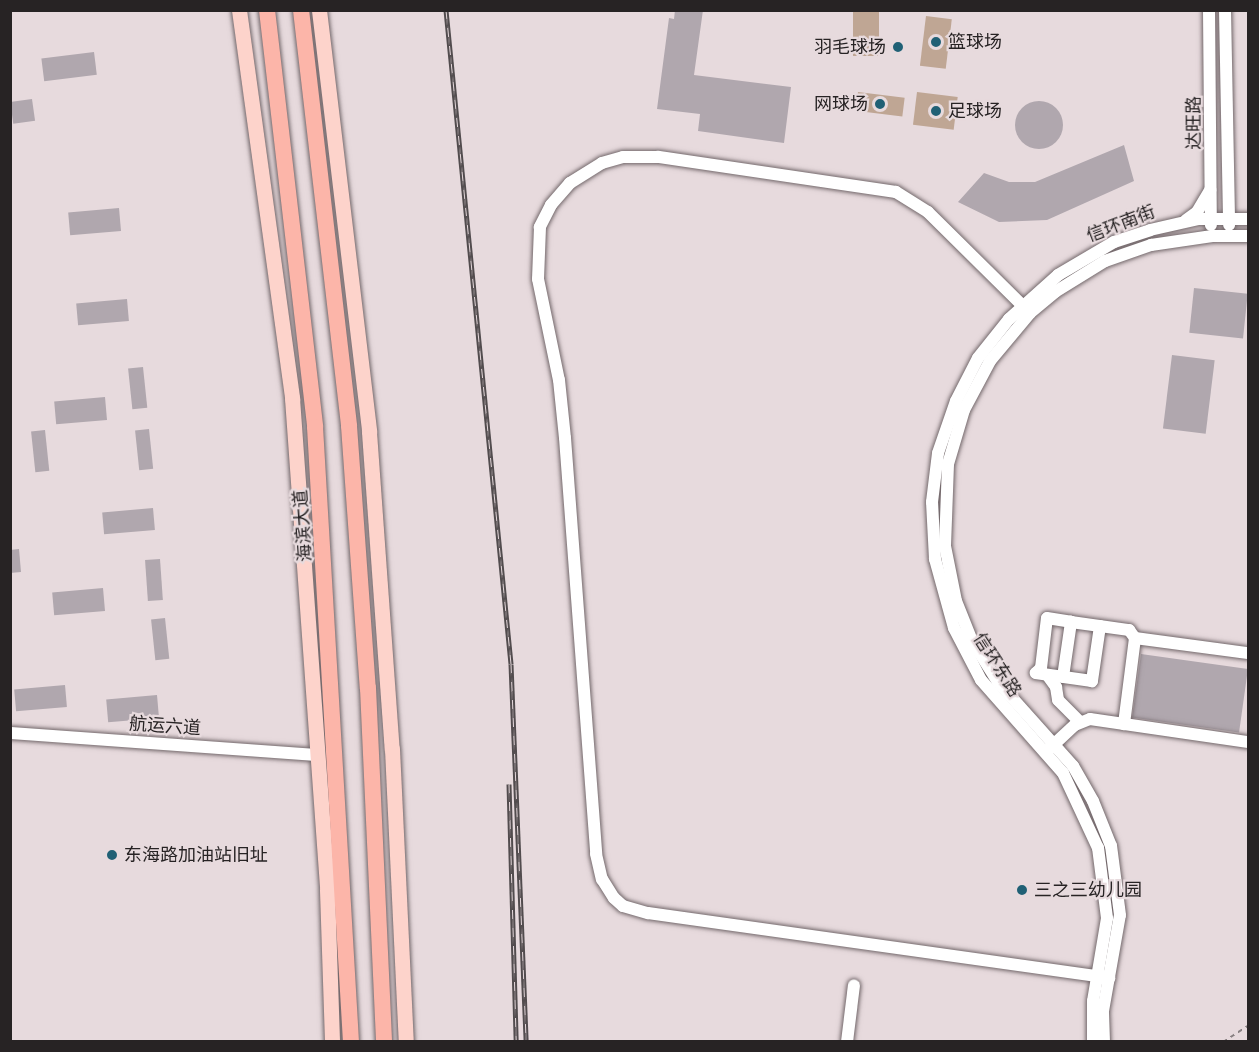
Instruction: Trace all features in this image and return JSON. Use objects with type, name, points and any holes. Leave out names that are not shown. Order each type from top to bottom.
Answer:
[{"type":"highway","name":"海滨大道","points":[[267,10],[315,428],[351,1041]]},
{"type":"highway","points":[[301,10],[352,460],[368,688],[384,1041]]},
{"type":"main road","points":[[239,10],[292,398],[317,755],[332,1041]]},
{"type":"main road","points":[[319,10],[369,432],[392,749],[406,1041]]},
{"type":"street","name":"达旺路","points":[[1209,10],[1212,236]]},
{"type":"street","name":"达旺路","points":[[1225,10],[1229,235]]},
{"type":"street","points":[[1026,309],[928,212],[896,192],[675,159],[622,157],[583,173],[551,205],[540,227],[538,279],[559,380],[565,438],[596,854],[603,879],[614,898],[623,906],[648,913],[1103,977]]},
{"type":"street","points":[[1177,240],[1212,220],[1224,199],[1228,176]]},
{"type":"street","points":[[1176,223],[1197,212],[1212,180]]},
{"type":"street","name":"信环南街","points":[[1026,309],[1058,275],[1092,254],[1133,236],[1176,223],[1229,218],[1248,219]]},
{"type":"street","name":"信环南街","points":[[1026,309],[1105,261],[1177,240],[1229,235],[1248,236]]},
{"type":"street","name":"信环东路","points":[[1026,309],[978,358],[948,420],[935,471],[933,542],[942,594],[962,647],[993,696],[1050,747],[1086,788],[1111,846],[1120,915],[1092,1012],[1094,1041]]},
{"type":"street","points":[[1100,626],[1092,681],[1036,673],[1041,668],[1047,618],[1129,630],[1136,638],[1248,653]]},
{"type":"street","points":[[1063,677],[1071,622]]},
{"type":"street","points":[[1124,724],[1136,638]]},
{"type":"street","points":[[1048,676],[1056,687],[1058,700],[1080,722]]},
{"type":"street","points":[[1050,747],[1080,722],[1090,719],[1248,742]]},
{"type":"street","name":"航运六道","points":[[10,732],[317,755]]},
{"type":"street","name":"信环东路","points":[[1103,977],[1104,1041]]},
{"type":"street","points":[[847,1041],[854,986]]},
{"type":"path","points":[[1223,1041],[1248,1026]]},
{"type":"shaded area","points":[[853,11],[879,11],[879,56],[853,56]]},
{"type":"shaded area","name":"篮球场","points":[[926,16],[952,19],[946,69],[920,66]]},
{"type":"shaded area","name":"网球场","points":[[858,92],[905,98],[902,117],[856,111]]},
{"type":"shaded area","name":"足球场","points":[[917,92],[958,97],[954,130],[913,125]]},
{"type":"building","points":[[675,10],[703,10],[694,75],[791,87],[784,143],[698,131],[700,114],[657,109],[669,18],[674,19]]},
{"type":"building","points":[[94,52],[97,75],[44,81],[41,58]]},
{"type":"building","points":[[32,99],[35,121],[13,124],[10,102]]},
{"type":"building","points":[[1034,101],[1044,101],[1059,111],[1063,125],[1062,134],[1053,145],[1044,149],[1034,149],[1019,139],[1015,130],[1015,120],[1025,105]]},
{"type":"building","points":[[1124,145],[1134,181],[1047,220],[999,222],[958,202],[984,173],[1009,182],[1035,182]]},
{"type":"building","points":[[119,208],[121,231],[70,235],[68,212]]},
{"type":"building","points":[[1194,288],[1248,294],[1243,338],[1189,333]]},
{"type":"building","points":[[127,299],[129,321],[78,325],[76,303]]},
{"type":"building","points":[[1172,355],[1215,360],[1206,434],[1163,428]]},
{"type":"building","points":[[143,367],[147,408],[132,409],[128,369]]},
{"type":"building","points":[[105,397],[107,420],[56,424],[54,401]]},
{"type":"building","points":[[149,429],[153,469],[139,470],[135,430]]},
{"type":"building","points":[[45,430],[49,471],[35,472],[31,431]]},
{"type":"building","points":[[153,508],[155,530],[104,534],[102,512]]},
{"type":"building","points":[[19,549],[21,572],[10,573],[10,550]]},
{"type":"building","points":[[160,559],[163,600],[148,601],[145,560]]},
{"type":"building","points":[[103,588],[105,611],[54,615],[52,592]]},
{"type":"building","points":[[165,618],[169,659],[155,660],[151,619]]},
{"type":"building","points":[[1141,654],[1248,669],[1239,732],[1132,717]]},
{"type":"building","points":[[65,685],[67,707],[16,711],[14,689]]},
{"type":"building","points":[[157,695],[159,718],[108,722],[106,699]]},
{"type":"railway","points":[[446,10],[511,664],[526,1042]]},
{"type":"railway","points":[[509,784],[516,1042]]},
{"type":"place","name":"篮球场","points":[[936,42]]},
{"type":"place","name":"羽毛球场","points":[[898,47]]},
{"type":"place","name":"网球场","points":[[880,104]]},
{"type":"place","name":"足球场","points":[[936,111]]},
{"type":"place","name":"东海路加油站旧址","points":[[112,855]]},
{"type":"place","name":"三之三幼儿园","points":[[1022,890]]}]
